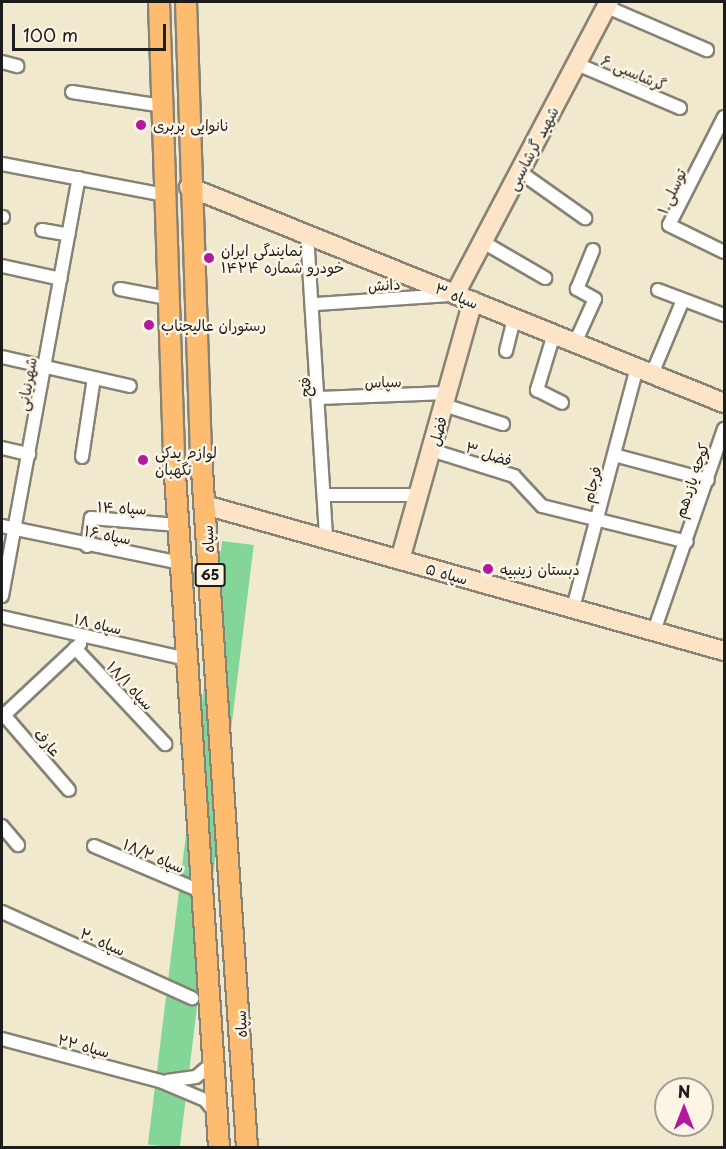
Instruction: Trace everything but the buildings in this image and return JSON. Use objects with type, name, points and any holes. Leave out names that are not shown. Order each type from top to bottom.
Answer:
[{"type":"main road","name":"سپاه","points":[[159,2],[167,298],[178,525],[219,1148]]},
{"type":"main road","name":"سپاه","points":[[186,2],[189,187],[205,505],[247,1148]]},
{"type":"main road","points":[[164,190],[189,187]]},
{"type":"street","points":[[608,4],[707,50]]},
{"type":"street","name":"شهید گرشاسبی","points":[[455,294],[608,4]]},
{"type":"street","points":[[2,62],[17,66]]},
{"type":"street","name":"گرشاسبی ۶","points":[[577,64],[680,108]]},
{"type":"street","points":[[72,92],[162,106]]},
{"type":"street","name":"توسلی ۱","points":[[724,117],[669,225],[724,252]]},
{"type":"street","points":[[2,165],[164,190]]},
{"type":"street","points":[[520,172],[585,218]]},
{"type":"street","name":"شهرنیانی","points":[[2,596],[79,178]]},
{"type":"street","name":"سپاه ۳","points":[[189,187],[724,403]]},
{"type":"street","points":[[42,230],[69,235]]},
{"type":"street","name":"فتح","points":[[307,234],[315,304],[326,539]]},
{"type":"street","points":[[483,242],[545,278]]},
{"type":"street","points":[[575,342],[595,299],[577,289],[593,250]]},
{"type":"street","points":[[2,266],[61,279]]},
{"type":"street","points":[[120,289],[167,298]]},
{"type":"street","points":[[658,290],[724,315]]},
{"type":"street","name":"دانش","points":[[315,304],[455,294]]},
{"type":"street","name":"فرجام","points":[[573,608],[614,455],[645,371],[683,300]]},
{"type":"street","name":"فضل","points":[[400,560],[472,301]]},
{"type":"street","points":[[506,351],[514,318]]},
{"type":"street","points":[[554,334],[537,390],[562,403]]},
{"type":"street","points":[[2,357],[130,386]]},
{"type":"street","points":[[82,457],[94,378]]},
{"type":"street","name":"سپاس","points":[[320,398],[446,399]]},
{"type":"street","points":[[446,399],[503,424]]},
{"type":"street","name":"کوچه یازدهم","points":[[654,631],[687,542],[724,429]]},
{"type":"street","points":[[2,448],[29,454]]},
{"type":"street","name":"فضل ۳","points":[[431,450],[514,476],[542,506],[687,542]]},
{"type":"street","points":[[614,455],[708,480]]},
{"type":"street","points":[[325,495],[419,495]]},
{"type":"street","name":"سپاه ۵","points":[[205,505],[724,651]]},
{"type":"street","name":"سپاه ۱۴","points":[[87,546],[91,518],[178,525]]},
{"type":"street","name":"سپاه ۱۶","points":[[2,526],[87,546],[181,563]]},
{"type":"street","name":"سپاه ۱۸","points":[[2,617],[187,658]]},
{"type":"street","points":[[3,716],[88,636]]},
{"type":"street","name":"سپاه ۱۸/۱","points":[[75,648],[165,744]]},
{"type":"street","name":"عارف","points":[[3,716],[69,790]]},
{"type":"street","points":[[2,826],[18,845]]},
{"type":"street","name":"سپاه ۱۸/۲","points":[[94,846],[203,892]]},
{"type":"street","name":"سپاه ۲۰","points":[[2,912],[192,998]]},
{"type":"street","name":"سپاه ۲۲","points":[[2,1039],[160,1081]]},
{"type":"street","points":[[160,1081],[196,1077],[214,1062]]},
{"type":"street","points":[[160,1081],[206,1100],[217,1113]]},
{"type":"green space","points":[[222,541],[254,545],[180,1148],[148,1144]]},
{"type":"place","name":"نانوایی بربری","points":[[141,125]]},
{"type":"place","name":"نمایندگی ایران خودرو شماره ۱۴۲۴","points":[[209,258]]},
{"type":"place","name":"رستوران عالیجناب","points":[[149,325]]},
{"type":"place","name":"لوازم یدکی نگهبان","points":[[143,460]]},
{"type":"place","name":"دبستان زینبیه","points":[[488,569]]}]
